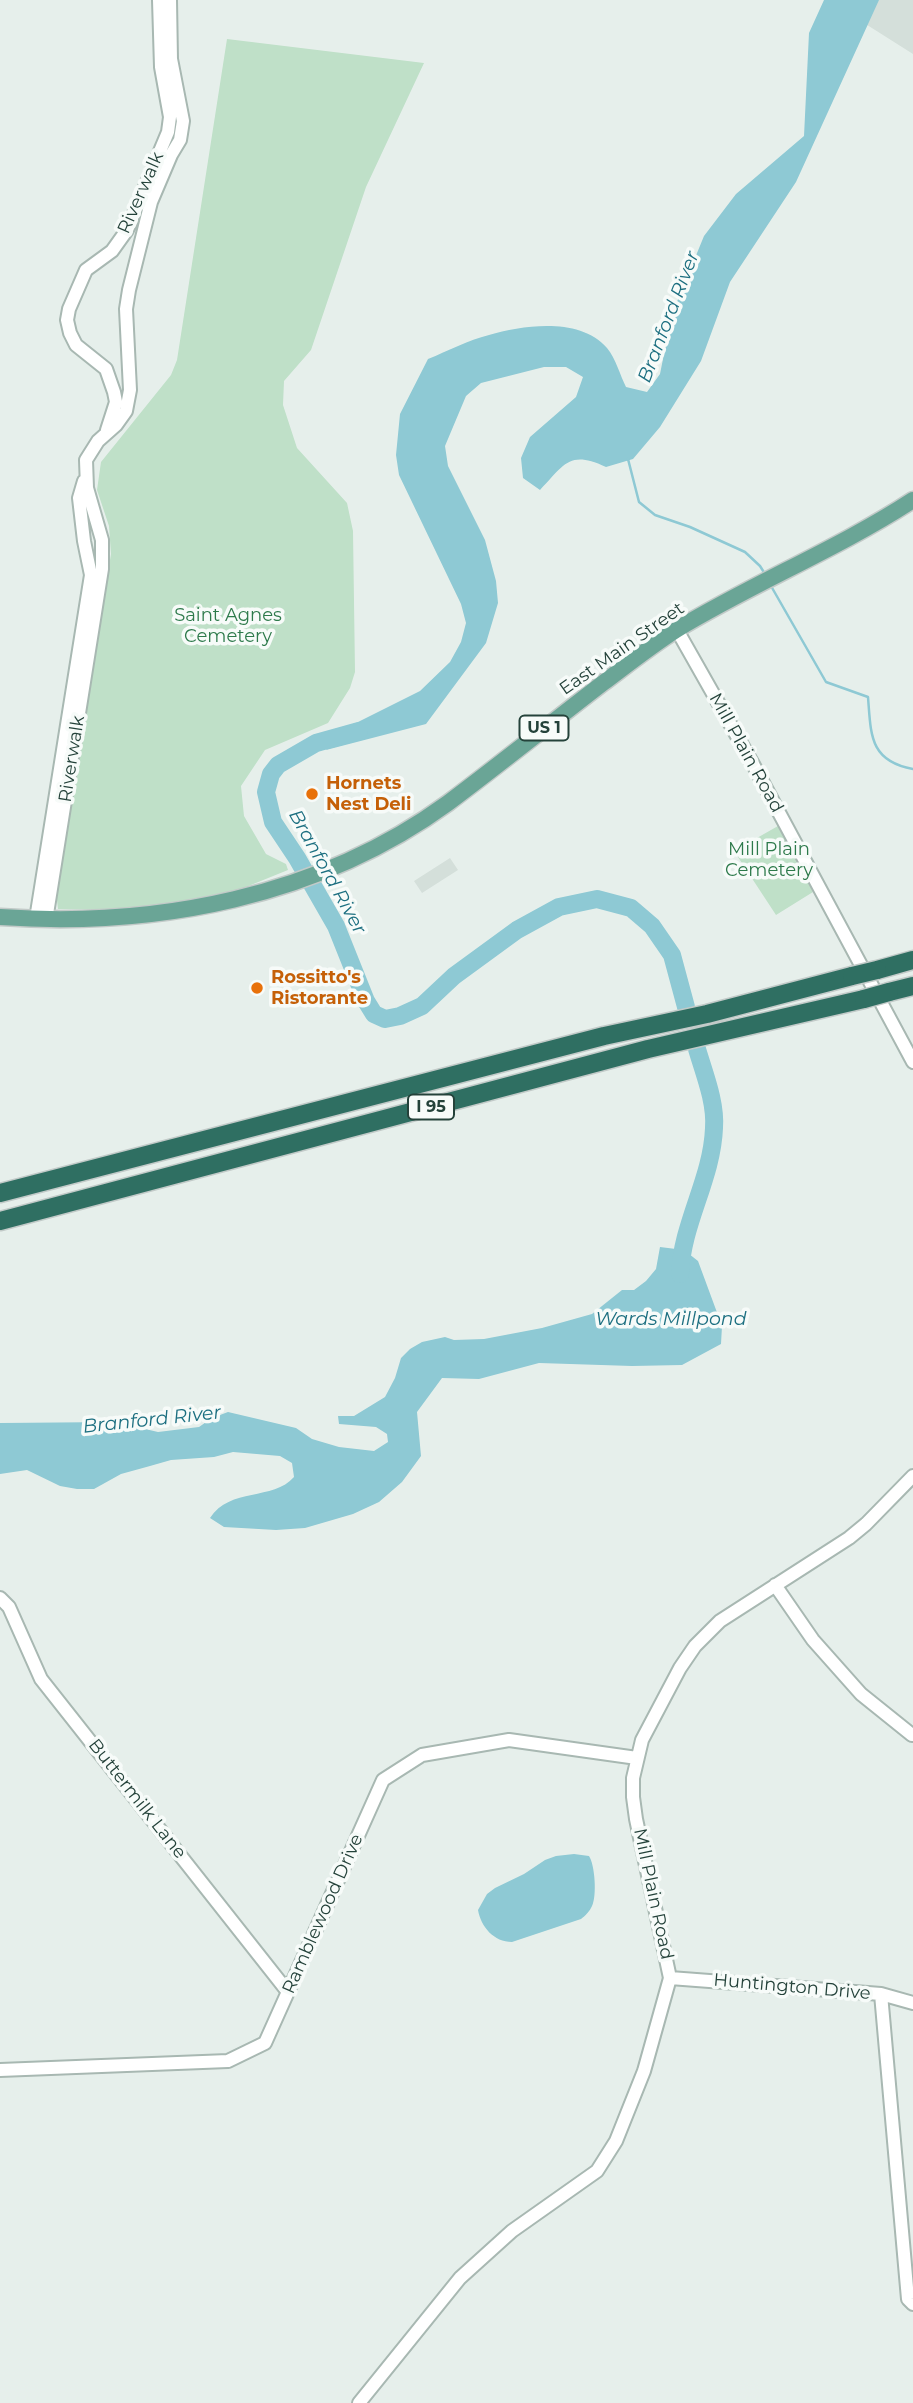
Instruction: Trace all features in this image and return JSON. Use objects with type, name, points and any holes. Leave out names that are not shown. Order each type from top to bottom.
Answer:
[{"type":"highway","name":"I 95","points":[[0,1193],[604,1036],[707,1014],[913,960]]},
{"type":"highway","name":"I 95","points":[[2,1220],[648,1049],[913,986]]},
{"type":"main road","name":"East Main Street","points":[[0,917],[41,920],[158,914],[217,904],[324,870],[388,839],[446,804],[677,630],[913,500]]},
{"type":"street","name":"Riverwalk","points":[[106,434],[116,402],[114,392],[106,369],[76,345],[67,320],[72,299],[86,270],[112,251],[127,230],[168,132],[170,117],[161,67],[159,0]]},
{"type":"street","name":"Riverwalk","points":[[41,920],[102,569],[102,540],[87,488],[86,460],[98,441],[126,411],[130,390],[126,309],[129,290],[152,202],[180,140],[183,121],[171,60],[170,0]]},
{"type":"street","name":"Mill Plain Road","points":[[677,630],[754,766],[913,1062]]},
{"type":"street","name":"Mill Plain Road","points":[[359,2403],[371,2392],[460,2278],[512,2231],[597,2171],[617,2141],[644,2071],[670,1978],[632,1797],[637,1758],[653,1718],[695,1646],[720,1621],[849,1538],[913,1476]]},
{"type":"street","points":[[775,1585],[813,1640],[861,1694],[912,1735]]},
{"type":"street","name":"Buttermilk Lane","points":[[0,1598],[9,1607],[42,1680],[288,1992]]},
{"type":"street","name":"Ramblewood Drive","points":[[0,2070],[228,2061],[265,2043],[383,1780],[422,1755],[509,1740],[637,1758]]},
{"type":"street","name":"Huntington Drive","points":[[670,1978],[881,1994],[913,2003]]},
{"type":"street","points":[[881,1994],[908,2299],[913,2304]]},
{"type":"shaded area","points":[[869,0],[913,0],[913,54],[864,23]]},
{"type":"shaded area","points":[[450,858],[458,870],[422,893],[414,881]]},
{"type":"green space","name":"Saint Agnes Cemetery","points":[[227,39],[424,63],[366,187],[311,350],[284,381],[283,405],[297,448],[347,503],[353,531],[355,672],[350,688],[328,723],[265,750],[241,786],[244,816],[266,854],[286,864],[288,870],[241,889],[169,904],[109,910],[58,909],[56,892],[111,554],[109,526],[97,490],[101,462],[171,375],[177,360]]},
{"type":"green space","name":"Mill Plain Cemetery","points":[[778,826],[813,892],[776,915],[734,851]]},
{"type":"water","points":[[824,0],[879,0],[796,182],[730,282],[701,361],[660,427],[633,459],[606,467],[584,460],[568,462],[540,490],[523,478],[521,458],[530,437],[576,397],[583,377],[566,367],[544,367],[481,383],[466,396],[445,446],[448,466],[485,540],[496,581],[498,603],[486,643],[426,724],[326,750],[340,731],[420,691],[450,662],[461,642],[466,623],[461,604],[399,475],[396,455],[400,414],[428,359],[503,331],[551,326],[567,328],[596,338],[610,352],[626,387],[647,392],[660,374],[672,314],[704,236],[736,194],[804,136],[809,33]]},
{"type":"water","name":"Wards Millpond","points":[[660,1247],[684,1250],[698,1261],[722,1326],[721,1344],[682,1365],[539,1363],[479,1379],[442,1378],[417,1412],[421,1456],[402,1482],[379,1502],[353,1514],[305,1528],[276,1530],[224,1527],[210,1518],[218,1508],[229,1502],[275,1489],[294,1477],[292,1463],[280,1456],[233,1452],[214,1457],[171,1460],[121,1474],[94,1489],[60,1486],[27,1470],[0,1474],[0,1423],[115,1422],[158,1432],[199,1427],[228,1412],[296,1428],[312,1439],[339,1447],[374,1451],[388,1442],[387,1434],[376,1427],[339,1424],[338,1416],[354,1416],[385,1397],[401,1358],[410,1349],[422,1342],[445,1337],[454,1340],[484,1339],[542,1328],[592,1314],[622,1290],[634,1290],[646,1281],[656,1269]]},
{"type":"water","points":[[574,1854],[589,1856],[594,1873],[594,1901],[581,1919],[512,1942],[489,1932],[478,1910],[487,1894],[545,1860]]},
{"type":"waterway","points":[[628,459],[639,502],[655,515],[690,527],[745,552],[765,574]]},
{"type":"waterway","points":[[771,586],[826,682],[868,697],[872,734],[880,752],[888,760],[913,769]]},
{"type":"waterway","name":"Branford River","points":[[359,731],[316,743],[278,765],[271,774],[266,792],[273,822],[336,926],[366,1001],[374,1014],[385,1019],[400,1016],[422,1006],[454,976],[517,930],[559,907],[597,899],[631,908],[652,926],[672,955],[686,1007]]},
{"type":"waterway","name":"Branford River","points":[[680,1274],[686,1237],[708,1165],[714,1128],[711,1098],[697,1049]]},
{"type":"place","name":"Hornets Nest Deli","points":[[312,794]]},
{"type":"place","name":"Rossitto's Ristorante","points":[[257,988]]}]
